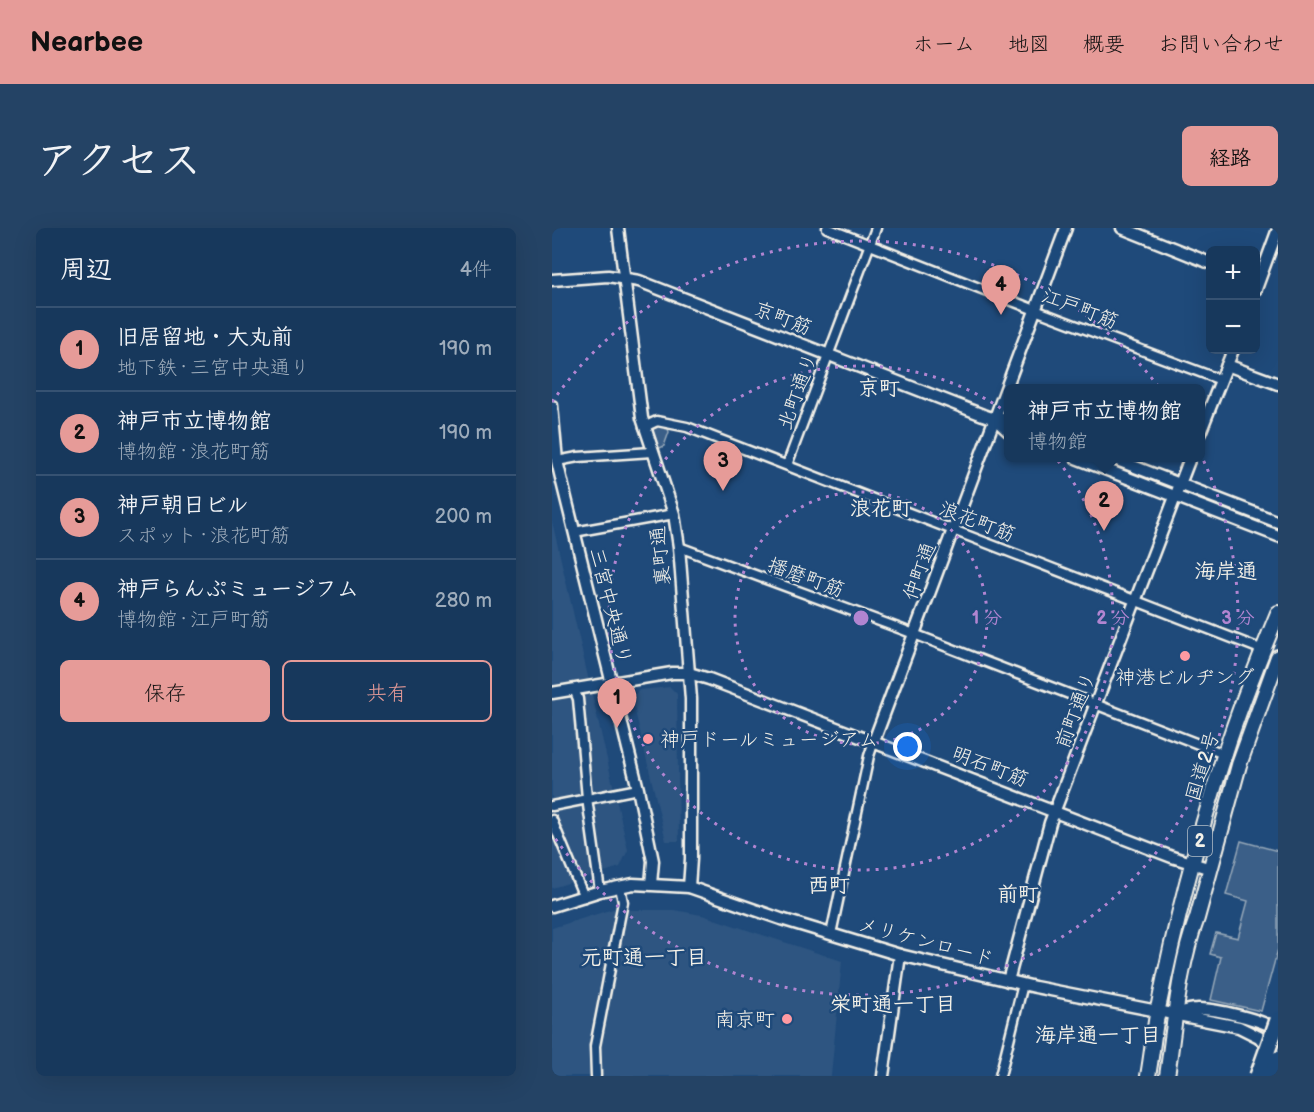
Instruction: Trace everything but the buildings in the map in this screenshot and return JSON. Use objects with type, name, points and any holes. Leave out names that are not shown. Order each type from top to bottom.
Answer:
[{"type":"highway","name":"国道2号","points":[[1148,1076],[1158,1011],[1193,864],[1224,754],[1278,613]]},
{"type":"highway","name":"国道2号","points":[[1167,1076],[1186,955],[1239,765],[1278,657]]},
{"type":"highway","points":[[1258,1076],[1278,1020]]},
{"type":"highway","points":[[1272,1076],[1278,1059]]},
{"type":"street","name":"裏町通","points":[[618,228],[644,427],[674,514],[679,547],[691,699],[689,887]]},
{"type":"street","name":"江戸町筋","points":[[827,228],[1221,380]]},
{"type":"street","name":"北町通り","points":[[787,465],[876,228]]},
{"type":"street","name":"仲町通","points":[[1008,384],[1066,228]]},
{"type":"street","points":[[1122,228],[1206,261]]},
{"type":"street","points":[[1260,274],[1278,229]]},
{"type":"street","name":"京町筋","points":[[552,280],[608,276],[639,281],[995,419],[1004,427]]},
{"type":"street","points":[[1205,420],[1231,354]]},
{"type":"street","points":[[1227,365],[1278,384]]},
{"type":"street","name":"仲町通","points":[[831,934],[869,756],[1004,394]]},
{"type":"street","name":"三宮中央通り","points":[[552,406],[557,461],[638,789],[653,861],[651,884]]},
{"type":"street","name":"京町筋","points":[[995,419],[1004,418]]},
{"type":"street","name":"浪花町筋","points":[[644,427],[657,421],[670,422],[787,465],[1263,650]]},
{"type":"street","points":[[557,461],[578,457],[652,452]]},
{"type":"street","points":[[1086,462],[1278,536]]},
{"type":"street","points":[[1122,462],[1278,522]]},
{"type":"street","name":"前町通り","points":[[1008,981],[1055,811],[1189,462]]},
{"type":"street","points":[[574,532],[674,514]]},
{"type":"street","name":"播磨町筋","points":[[679,547],[1224,754]]},
{"type":"street","name":"明石町筋","points":[[552,693],[672,673],[709,679],[1211,869]]},
{"type":"street","points":[[574,689],[578,699],[587,798],[600,891]]},
{"type":"street","points":[[552,806],[638,789]]},
{"type":"street","points":[[552,820],[584,897]]},
{"type":"street","name":"メリケンロード","points":[[552,906],[600,891],[633,884],[689,887],[900,955],[1008,981],[1176,1013]]},
{"type":"street","points":[[596,1076],[595,1046],[623,902],[620,887]]},
{"type":"street","points":[[883,1076],[895,975],[900,955]]},
{"type":"street","points":[[1000,1076],[1023,984]]},
{"type":"street","points":[[1176,1013],[1199,1008],[1269,1024],[1278,1031]]},
{"type":"street","points":[[1176,1013],[1197,1020],[1239,1027],[1254,1033],[1263,1040],[1272,1053],[1277,1076]]},
{"type":"shaded area","points":[[667,425],[669,432],[664,446],[658,449],[651,429]]},
{"type":"shaded area","points":[[552,521],[628,850],[620,867],[552,888]]},
{"type":"shaded area","points":[[670,687],[677,694],[679,841],[666,841],[632,698],[639,690]]},
{"type":"shaded area","points":[[1241,841],[1278,851],[1278,949],[1261,1011],[1211,1000],[1221,957],[1210,954],[1216,933],[1238,938],[1248,901],[1226,895]]},
{"type":"shaded area","points":[[616,908],[674,910],[702,915],[842,961],[831,1076],[552,1076],[552,928]]},
{"type":"place","name":"神戸らんぷミュージフム","points":[[1001,315]]},
{"type":"place","name":"神戸朝日ビル","points":[[723,491]]},
{"type":"place","name":"神戸市立博物館","points":[[1104,531]]},
{"type":"place","name":"神港ビルヂング","points":[[1185,656]]},
{"type":"place","name":"旧居留地・大丸前","points":[[617,728]]},
{"type":"place","name":"神戸ドールミュージアム","points":[[648,739]]},
{"type":"place","name":"南京町","points":[[787,1019]]},
{"type":"district","name":"京町","points":[[879,388]]},
{"type":"district","name":"浪花町","points":[[881,508]]},
{"type":"district","name":"海岸通","points":[[1226,571]]},
{"type":"district","name":"西町","points":[[829,885]]},
{"type":"district","name":"前町","points":[[1018,894]]},
{"type":"district","name":"元町通一丁目","points":[[644,957]]},
{"type":"district","name":"栄町通一丁目","points":[[893,1004]]},
{"type":"district","name":"海岸通一丁目","points":[[1098,1035]]}]
